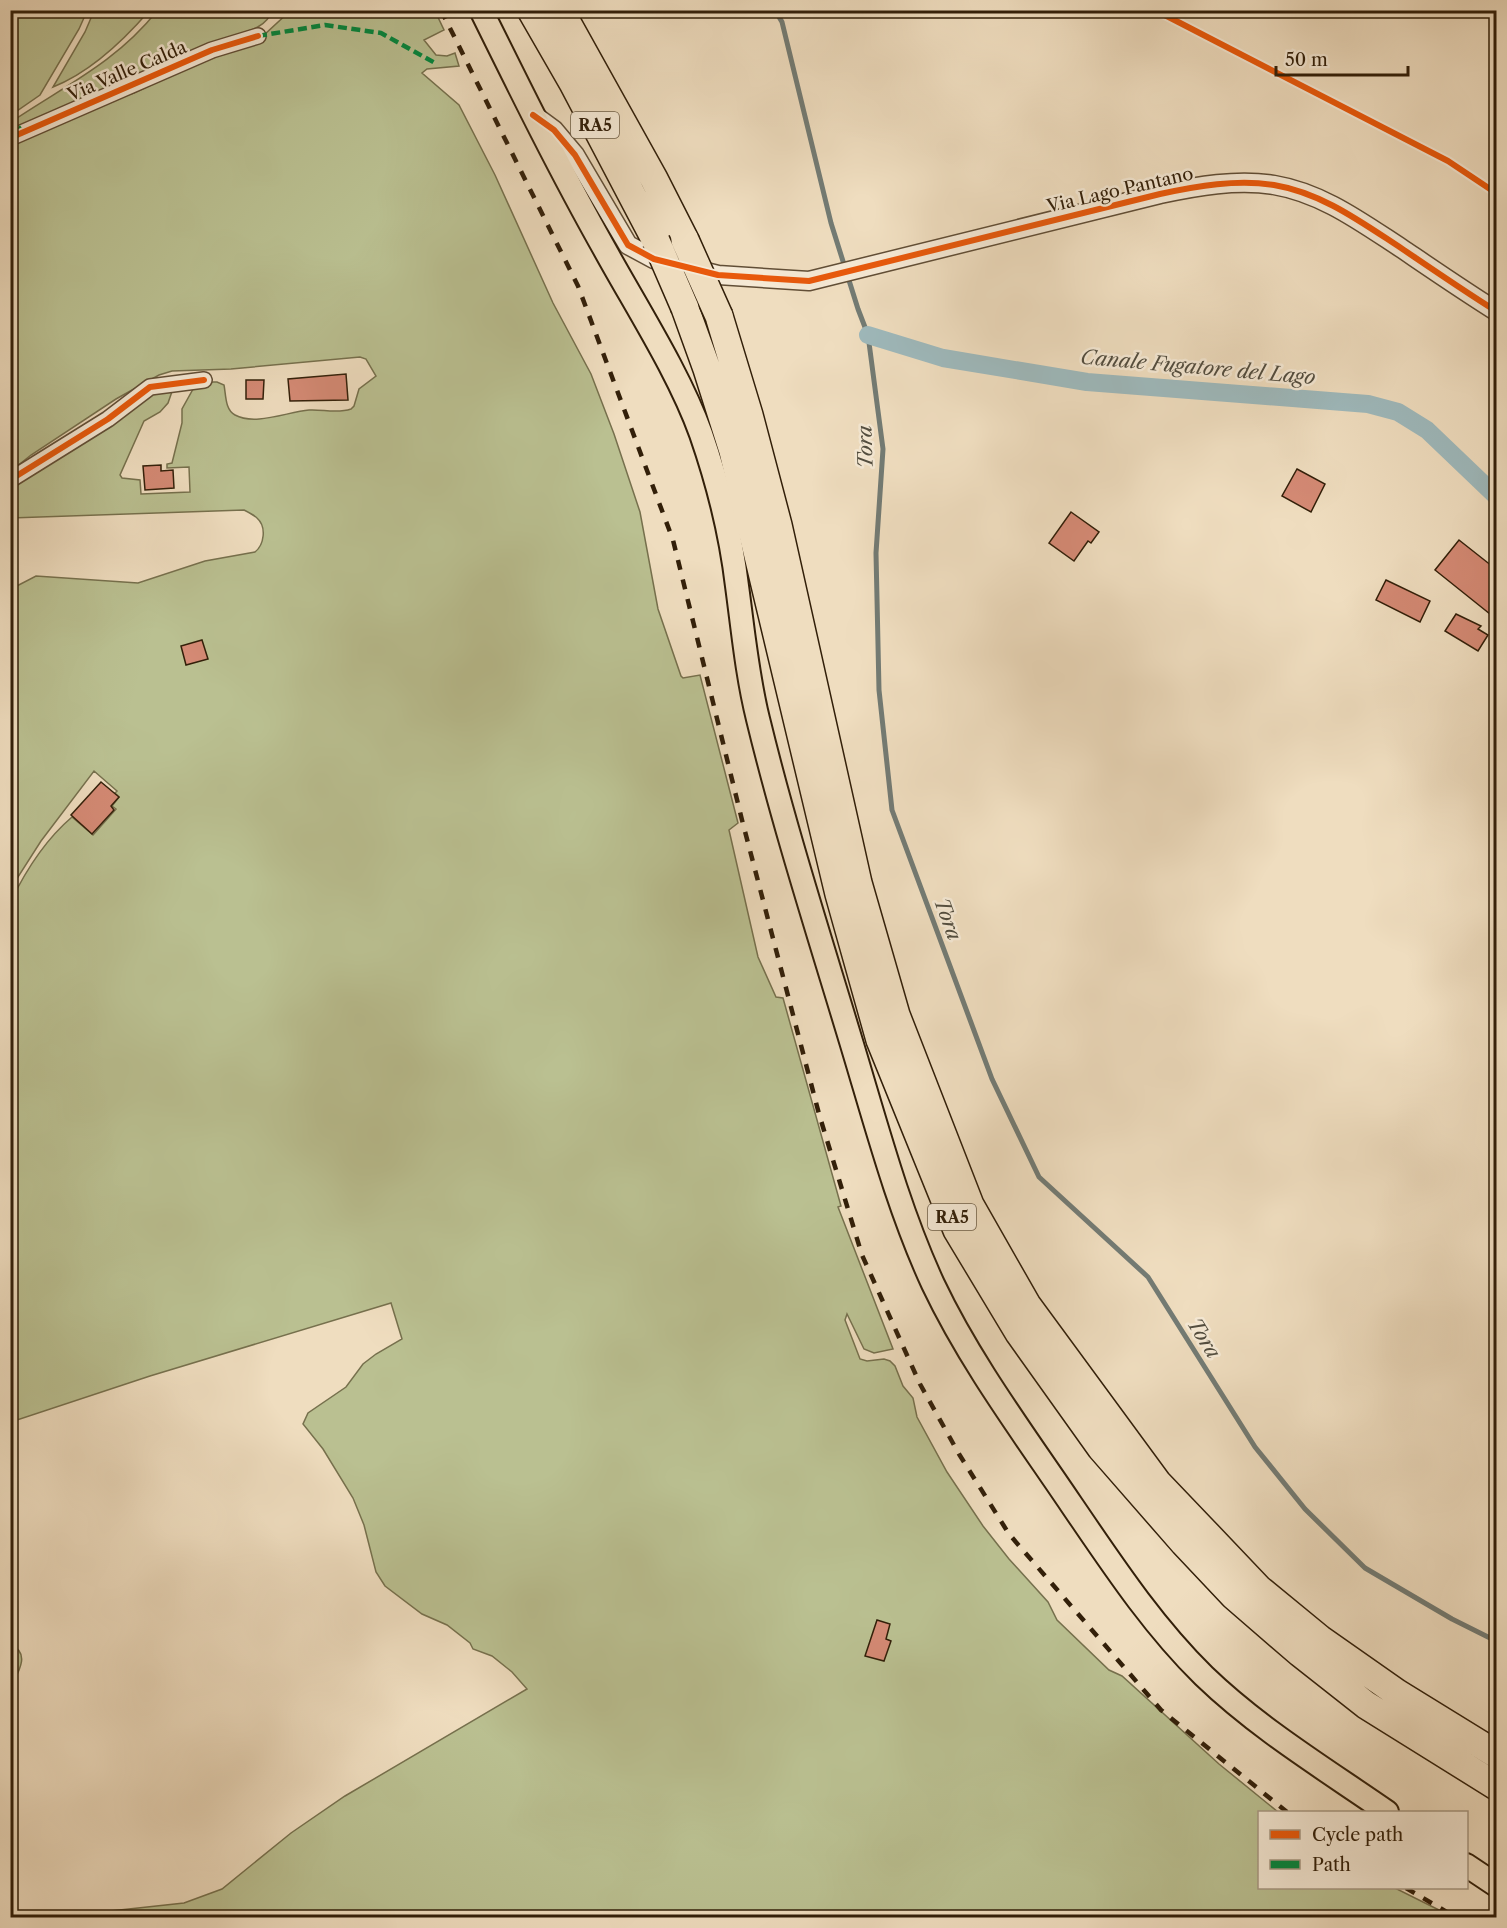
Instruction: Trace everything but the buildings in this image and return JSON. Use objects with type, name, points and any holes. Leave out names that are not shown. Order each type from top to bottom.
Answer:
[{"type":"highway","name":"RA5","points":[[531,10],[573,83],[656,241],[685,308],[707,369],[733,451],[839,894],[880,1040],[957,1230],[1019,1334],[1101,1448],[1234,1596],[1366,1706],[1497,1786]]},
{"type":"highway","name":"RA5","points":[[560,10],[654,179],[685,240],[719,316],[749,415],[778,525],[865,904],[896,1015],[970,1205],[1028,1305],[1157,1482],[1259,1589],[1320,1639],[1397,1693],[1497,1754]]},
{"type":"main road","points":[[481,10],[586,216],[682,391],[701,434],[731,546],[743,642],[759,723],[807,896],[909,1227],[959,1335],[1121,1576],[1174,1644],[1199,1671],[1254,1720],[1386,1811]]},
{"type":"main road","points":[[1468,1866],[1497,1885]]},
{"type":"street","name":"Via Valle Calda","points":[[10,138],[212,50],[258,36]]},
{"type":"street","name":"Via Lago Pantano","points":[[533,115],[554,130],[575,155],[628,244],[654,259],[718,275],[809,281],[899,257],[1188,188],[1248,183],[1274,185],[1300,192],[1341,209],[1497,311]]},
{"type":"street","points":[[10,480],[108,419],[150,387],[204,380]]},
{"type":"green space","points":[[11,10],[87,11],[79,29],[40,95],[11,115]]},
{"type":"green space","points":[[94,11],[149,11],[106,55],[67,81],[53,87],[85,32]]},
{"type":"green space","points":[[157,11],[272,11],[265,22],[254,29],[227,38],[11,134],[11,123],[14,120],[108,58],[141,29]]},
{"type":"green space","points":[[290,11],[435,11],[444,30],[424,40],[436,55],[447,56],[455,53],[459,66],[427,69],[422,73],[459,105],[495,175],[553,303],[591,374],[640,512],[658,609],[681,676],[683,678],[700,675],[738,823],[729,830],[758,957],[776,997],[783,998],[841,1206],[838,1207],[893,1349],[874,1353],[864,1349],[847,1314],[845,1320],[860,1359],[867,1361],[884,1359],[895,1366],[903,1386],[913,1398],[917,1417],[947,1472],[983,1526],[1048,1602],[1057,1620],[1109,1670],[1122,1676],[1219,1764],[1277,1811],[1258,1811],[1258,1889],[1397,1889],[1453,1917],[55,1917],[184,1903],[222,1889],[291,1833],[345,1796],[527,1689],[512,1672],[492,1656],[473,1649],[470,1643],[447,1625],[422,1614],[385,1586],[376,1572],[364,1525],[353,1498],[323,1449],[303,1424],[308,1413],[346,1387],[363,1364],[402,1339],[391,1303],[150,1376],[11,1422],[11,901],[37,856],[62,826],[72,817],[93,835],[116,809],[112,806],[119,797],[115,793],[117,791],[94,771],[41,841],[11,888],[11,589],[36,576],[138,583],[205,561],[255,552],[261,545],[263,531],[257,518],[244,510],[11,518],[11,480],[176,380],[168,403],[160,412],[144,421],[120,475],[122,478],[140,480],[141,494],[190,492],[189,467],[167,468],[167,464],[172,463],[182,423],[182,409],[197,382],[217,382],[224,385],[229,410],[232,413],[243,418],[261,419],[309,410],[351,409],[359,389],[376,376],[366,359],[360,357],[231,369],[172,371],[159,375],[116,399],[31,455],[11,471],[11,145],[97,104],[134,93],[230,47],[265,34]]},
{"type":"green space","points":[[11,1645],[17,1649],[22,1658],[11,1687]]},
{"type":"waterway","name":"Tora","points":[[775,10],[782,22],[831,223],[868,335],[883,449],[876,553],[879,690],[892,810],[992,1079],[1039,1177],[1148,1277],[1255,1447],[1305,1509],[1365,1568],[1452,1619],[1496,1641]]},
{"type":"waterway","name":"Canale Fugatore del Lago","points":[[868,335],[943,358],[1087,382],[1368,404],[1398,412],[1427,430],[1496,496]]},
{"type":"railway","points":[[441,10],[578,286],[673,540],[742,820],[819,1114],[862,1255],[920,1384],[959,1454],[1009,1534],[1161,1710],[1286,1811]]},
{"type":"railway","points":[[1408,1889],[1457,1918]]},
{"type":"marked path","points":[[258,36],[325,25],[381,33],[435,63]]},
{"type":"marked path","points":[[10,116],[23,133]]},
{"type":"cycle path","points":[[1155,10],[1448,161],[1496,193]]},
{"type":"cycle path","points":[[10,138],[212,50],[258,36]]},
{"type":"cycle path","points":[[533,115],[554,130],[575,155],[628,245],[654,259],[718,275],[809,281],[1160,194],[1217,184],[1260,183],[1292,189],[1340,210],[1496,311]]},
{"type":"cycle path","points":[[10,480],[108,419],[150,387],[204,380]]}]
